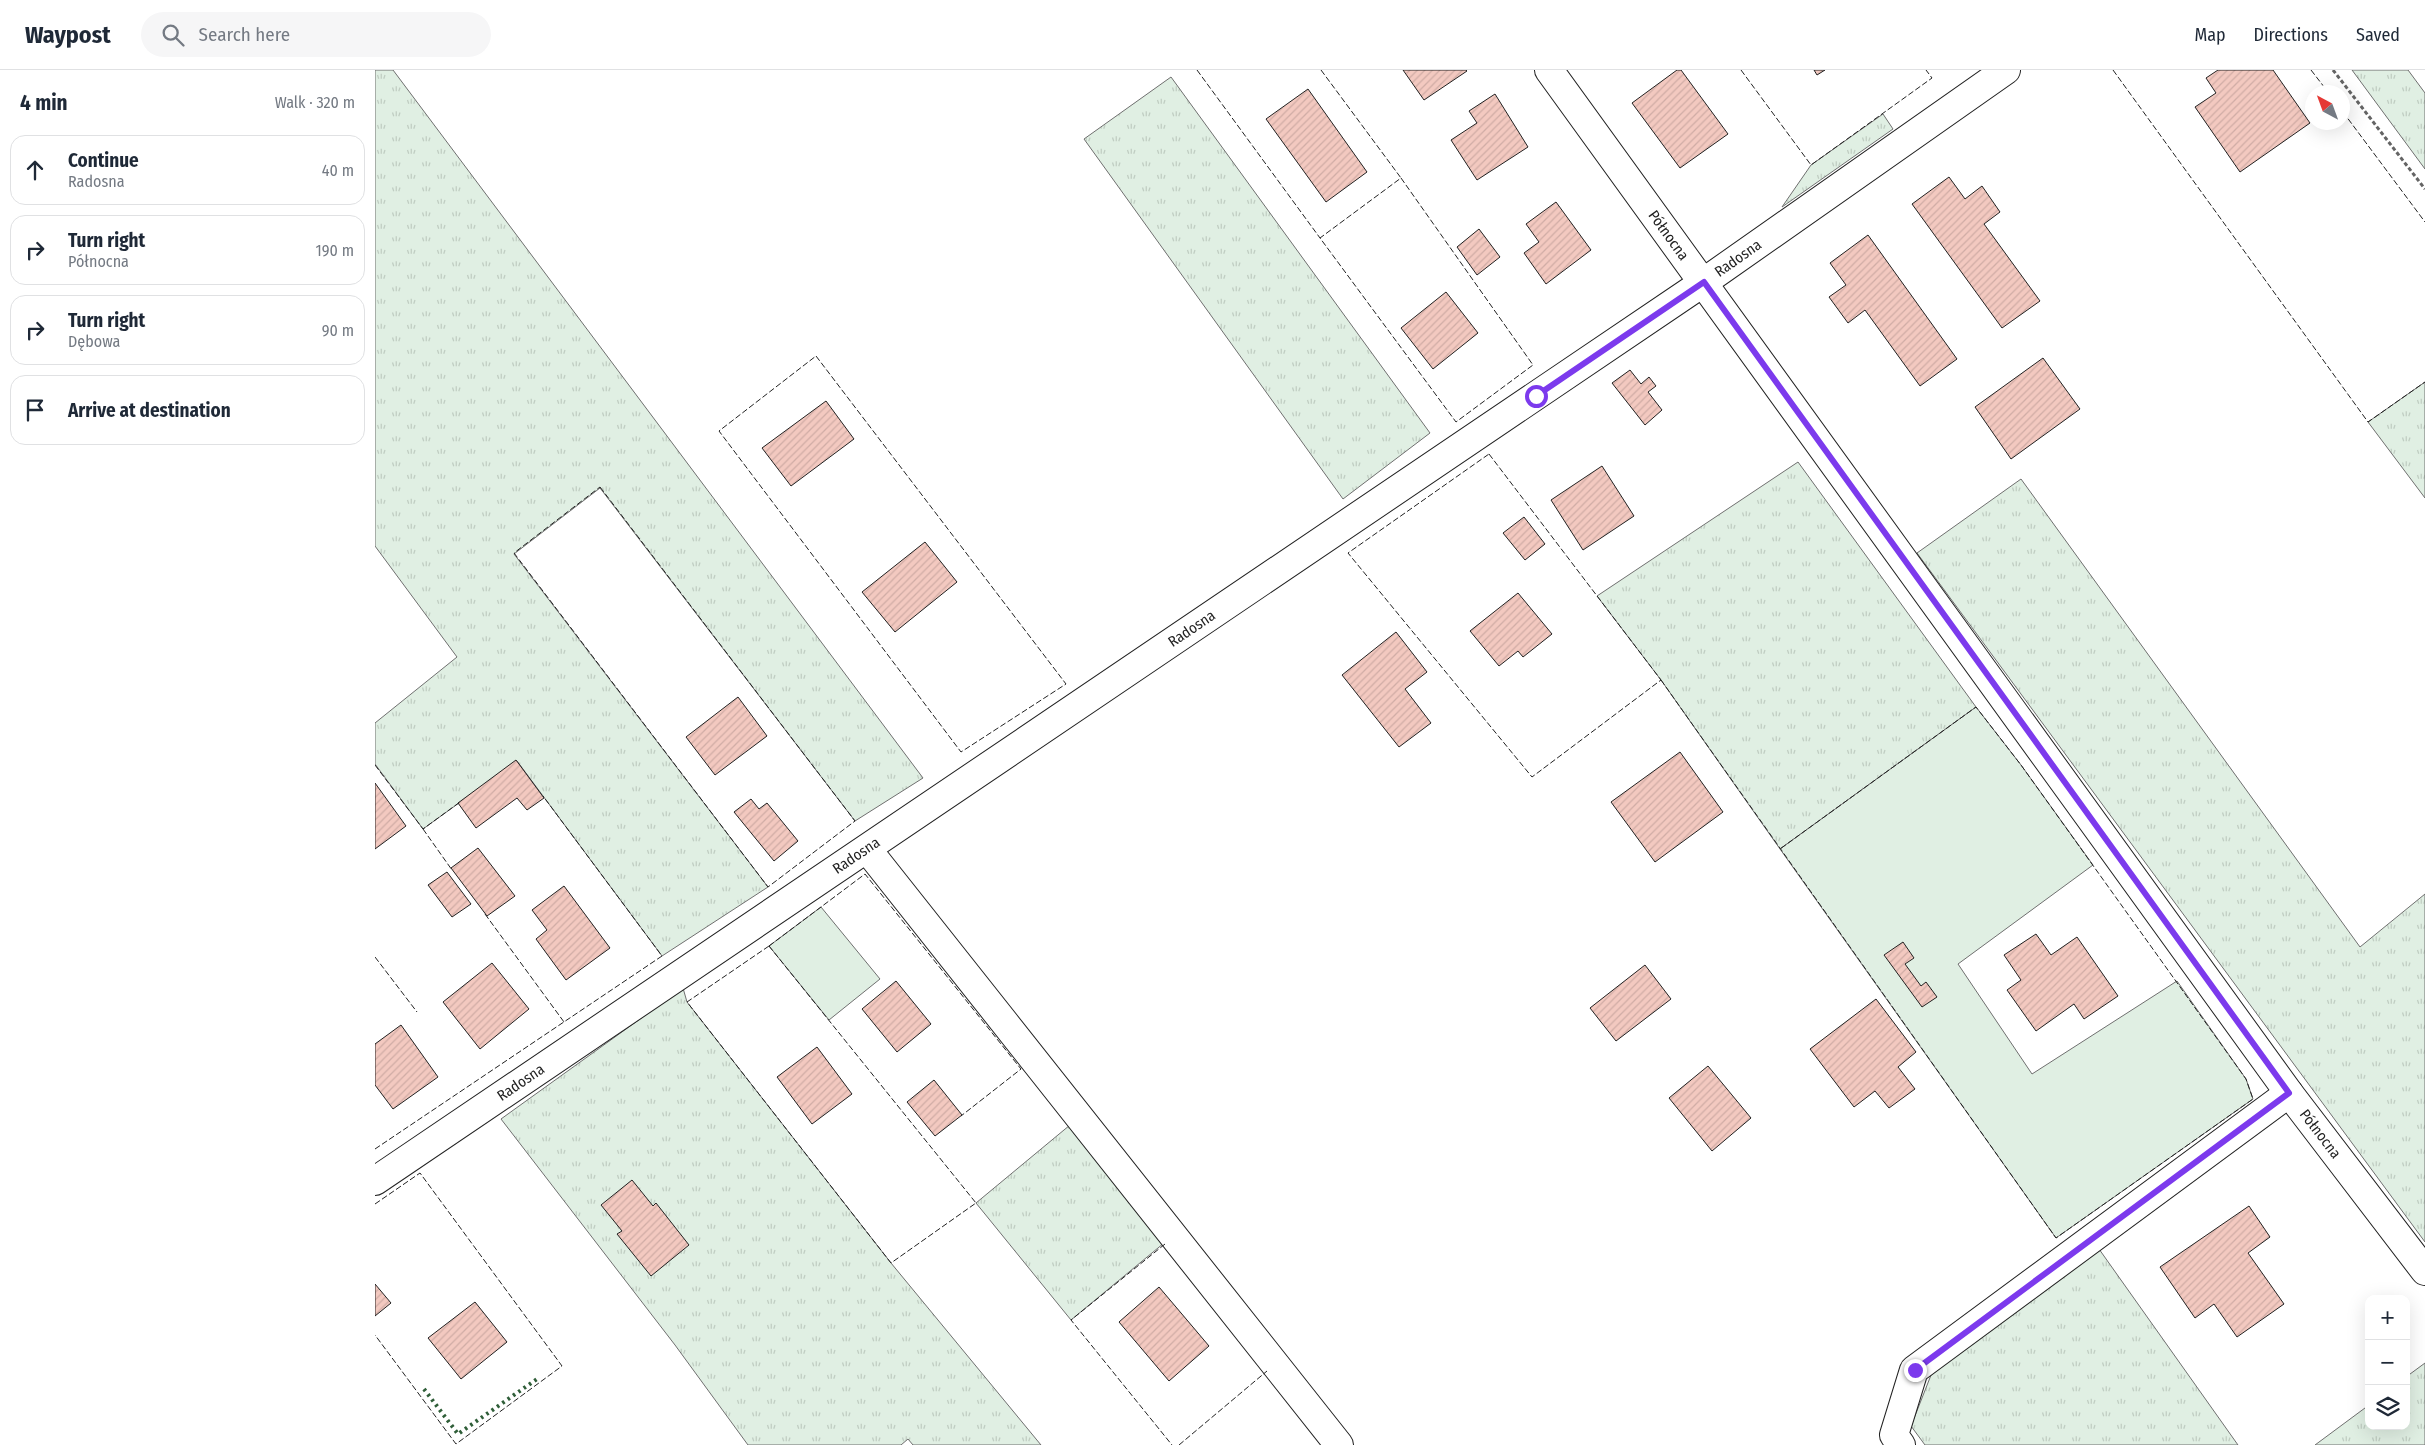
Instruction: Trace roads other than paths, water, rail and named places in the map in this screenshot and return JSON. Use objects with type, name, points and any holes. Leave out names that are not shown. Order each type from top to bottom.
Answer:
[{"type":"street","name":"Północna","points":[[1549,70],[2289,1093],[2425,1271]]},
{"type":"street","name":"Radosna","points":[[375,1181],[1704,282],[2006,70]]},
{"type":"street","points":[[867,848],[1339,1445]]},
{"type":"street","points":[[1901,1445],[1894,1435],[1915,1370],[2289,1093]]}]
